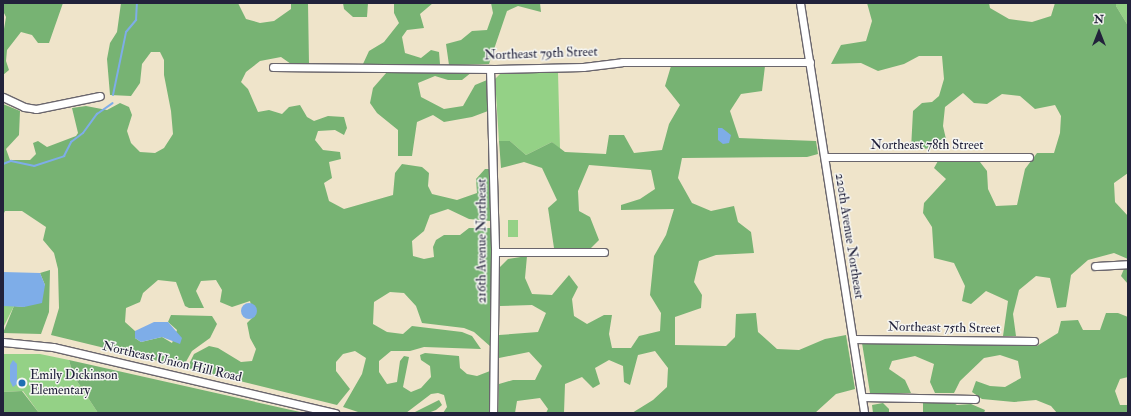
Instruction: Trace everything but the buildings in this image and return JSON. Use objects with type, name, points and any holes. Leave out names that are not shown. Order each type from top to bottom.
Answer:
[{"type":"street","name":"220th Avenue Northeast","points":[[800,3],[864,413]]},
{"type":"street","name":"Northeast 79th Street","points":[[273,67],[490,69],[583,67],[622,62],[810,62]]},
{"type":"street","name":"216th Avenue Northeast","points":[[490,69],[495,252],[493,413]]},
{"type":"street","points":[[3,97],[24,106],[36,108],[100,96]]},
{"type":"street","name":"Northeast 78th Street","points":[[825,157],[1029,157]]},
{"type":"street","points":[[495,252],[604,252]]},
{"type":"street","points":[[1095,266],[1128,264]]},
{"type":"street","name":"Northeast 75th Street","points":[[853,339],[1034,341]]},
{"type":"street","name":"Northeast Union Hill Road","points":[[3,342],[53,347],[336,413]]},
{"type":"street","points":[[862,397],[975,399]]},
{"type":"green space","points":[[3,3],[63,3],[49,43],[38,43],[32,35],[21,32],[7,50],[6,61],[9,70],[3,75],[3,35],[6,17],[3,11]]},
{"type":"green space","points":[[121,3],[238,3],[246,19],[260,23],[274,21],[291,9],[291,3],[308,3],[309,64],[291,64],[281,57],[260,61],[246,72],[241,82],[248,89],[258,112],[269,110],[282,114],[289,107],[300,105],[307,117],[314,121],[328,116],[344,117],[347,128],[344,135],[335,130],[318,131],[315,140],[323,150],[340,152],[341,159],[329,162],[332,178],[324,183],[329,201],[344,209],[393,195],[395,173],[402,164],[422,167],[429,173],[428,186],[432,194],[457,200],[477,193],[476,179],[485,169],[490,169],[490,221],[469,219],[448,209],[430,215],[424,231],[412,241],[413,256],[424,259],[434,257],[433,247],[436,240],[444,235],[460,235],[469,228],[491,228],[491,347],[474,332],[464,328],[422,323],[416,306],[404,293],[390,292],[374,302],[373,324],[387,332],[403,334],[412,326],[462,332],[472,336],[481,349],[424,347],[410,351],[391,351],[379,361],[379,372],[387,384],[397,382],[400,361],[404,356],[409,357],[403,387],[411,392],[421,388],[431,377],[430,366],[421,360],[420,355],[425,353],[459,356],[460,368],[467,374],[477,376],[490,371],[489,413],[443,413],[447,407],[444,395],[438,393],[431,394],[406,413],[361,413],[343,407],[362,374],[366,358],[355,351],[343,354],[336,362],[336,371],[350,389],[337,405],[187,368],[194,354],[209,346],[218,348],[241,362],[252,361],[256,349],[250,338],[247,323],[254,316],[250,301],[232,307],[220,302],[222,290],[216,280],[201,281],[196,291],[204,308],[189,308],[185,306],[176,282],[158,280],[143,293],[140,302],[126,308],[125,322],[135,331],[135,338],[141,342],[162,337],[172,343],[177,330],[168,322],[171,315],[212,316],[217,324],[210,338],[192,351],[183,367],[51,335],[59,308],[58,269],[54,253],[43,240],[46,227],[22,211],[5,211],[3,215],[3,104],[20,111],[19,135],[6,149],[10,160],[30,160],[36,154],[33,143],[38,141],[47,147],[76,136],[78,133],[72,108],[86,106],[107,110],[120,103],[129,107],[132,115],[127,131],[131,143],[140,152],[155,153],[164,148],[173,134],[171,111],[164,75],[164,60],[160,52],[151,52],[142,64],[140,83],[131,96],[110,95],[107,59],[110,43],[117,32]]},
{"type":"green space","points":[[343,3],[368,3],[367,17],[353,17],[344,9]]},
{"type":"green space","points":[[394,3],[433,3],[420,14],[424,28],[407,30],[402,37],[405,53],[421,58],[431,50],[439,52],[440,64],[363,64],[369,51],[384,42],[399,23],[394,13]]},
{"type":"green space","points":[[491,3],[540,3],[541,12],[518,6],[507,11],[489,64],[449,65],[446,44],[461,40],[472,31],[487,30],[493,13]]},
{"type":"green space","points":[[867,3],[989,3],[990,8],[1009,19],[1032,22],[1051,16],[1055,3],[1116,3],[1116,6],[1127,24],[1128,173],[1114,183],[1115,202],[1128,216],[1128,259],[1114,253],[1088,260],[1071,275],[1066,307],[1057,308],[1050,278],[1036,276],[1019,290],[1013,314],[1016,336],[1003,336],[1008,301],[986,291],[971,304],[962,301],[965,286],[954,263],[934,258],[932,227],[923,213],[924,203],[946,179],[934,168],[938,161],[980,162],[987,171],[988,189],[996,206],[1017,205],[1025,169],[1037,153],[1054,153],[1060,133],[1061,116],[1055,105],[1035,109],[1020,96],[1002,94],[987,104],[974,103],[963,93],[945,107],[943,126],[948,148],[911,149],[913,111],[922,103],[932,102],[939,96],[944,79],[942,56],[919,56],[904,64],[878,71],[861,63],[831,64],[841,45],[866,41],[872,21]]},
{"type":"green space","points":[[1116,3],[1128,3],[1128,45],[1127,24],[1116,6]]},
{"type":"green space","points":[[671,66],[765,66],[762,91],[741,94],[730,111],[739,138],[816,141],[818,154],[807,157],[682,158],[678,178],[692,203],[711,211],[734,206],[738,222],[751,232],[754,253],[716,255],[699,261],[694,282],[702,295],[701,308],[675,317],[675,345],[726,346],[735,337],[736,314],[756,313],[758,332],[777,349],[799,350],[825,339],[846,335],[855,389],[836,394],[815,413],[632,413],[653,400],[667,387],[668,368],[655,351],[638,355],[630,385],[624,382],[623,366],[609,360],[595,368],[600,384],[593,388],[582,377],[565,384],[564,413],[546,413],[548,409],[540,398],[517,401],[515,413],[498,413],[499,384],[513,380],[535,380],[542,366],[529,352],[499,358],[499,335],[538,332],[546,313],[532,305],[500,306],[500,267],[508,259],[527,256],[525,278],[532,294],[552,295],[569,275],[578,287],[572,299],[574,316],[587,324],[604,315],[612,315],[609,334],[612,348],[631,348],[639,336],[660,331],[661,313],[650,295],[654,256],[666,235],[674,209],[621,210],[621,205],[640,199],[655,189],[651,170],[589,165],[578,191],[579,211],[590,217],[599,240],[591,248],[554,248],[548,208],[557,200],[542,168],[524,162],[501,168],[499,141],[510,141],[526,155],[552,142],[565,152],[606,154],[609,135],[624,135],[634,153],[662,150],[669,124],[680,105],[665,86]]},
{"type":"green space","points":[[387,72],[472,72],[462,80],[448,80],[435,76],[418,83],[421,97],[444,109],[463,106],[475,85],[487,80],[488,111],[472,117],[444,122],[433,115],[417,122],[412,156],[398,156],[398,130],[377,113],[370,103],[373,88]]},
{"type":"green space","points":[[558,72],[560,149],[552,142],[526,155],[510,141],[499,141],[495,79],[501,73]]},
{"type":"green space","points":[[508,220],[518,220],[518,237],[508,237]]},
{"type":"green space","points":[[1124,269],[1128,269],[1128,284],[1121,276]]},
{"type":"green space","points":[[50,270],[49,312],[41,334],[3,333],[14,306],[24,307],[45,285],[40,273]]},
{"type":"green space","points":[[3,306],[14,306],[3,328]]},
{"type":"green space","points":[[1106,313],[1118,313],[1128,317],[1128,377],[1120,379],[1115,391],[1120,405],[1128,405],[1128,413],[1057,413],[1051,406],[1036,400],[1014,402],[982,399],[972,392],[976,381],[990,386],[1005,387],[1021,378],[1018,361],[1000,355],[984,358],[960,381],[954,393],[935,393],[930,382],[934,364],[915,356],[892,361],[889,369],[905,380],[911,393],[870,393],[862,343],[1037,346],[1058,333],[1061,321],[1078,320],[1083,330],[1100,330]]},
{"type":"green space","points":[[3,354],[40,354],[69,360],[73,375],[98,413],[39,413],[23,391],[3,392]]},
{"type":"green space","points":[[69,360],[305,413],[98,413],[73,375]]},
{"type":"green space","points":[[22,391],[39,413],[3,413],[4,392]]},
{"type":"green space","points":[[439,400],[442,405],[436,410],[428,413],[413,413]]},
{"type":"green space","points":[[923,400],[950,401],[957,405],[971,404],[985,410],[984,413],[923,413]]},
{"type":"green space","points":[[883,403],[889,409],[889,413],[873,413],[872,405]]},
{"type":"water","points":[[718,128],[722,128],[731,135],[729,143],[723,144],[718,140]]},
{"type":"water","points":[[3,272],[40,273],[45,285],[42,303],[24,307],[3,306]]},
{"type":"water","points":[[246,303],[252,303],[257,308],[255,317],[252,319],[246,319],[241,314],[241,308]]},
{"type":"water","points":[[154,322],[168,322],[182,338],[180,344],[162,337],[141,342],[135,338],[135,331]]},
{"type":"water","points":[[13,360],[17,364],[17,384],[13,387],[10,381],[10,365]]},
{"type":"waterway","points":[[113,95],[126,32],[136,20],[137,3]]},
{"type":"waterway","points":[[3,164],[11,161],[34,166],[64,156],[71,142],[83,133],[97,114],[113,103]]},
{"type":"place","name":"Emily Dickinson Elementary","points":[[22,383]]}]
